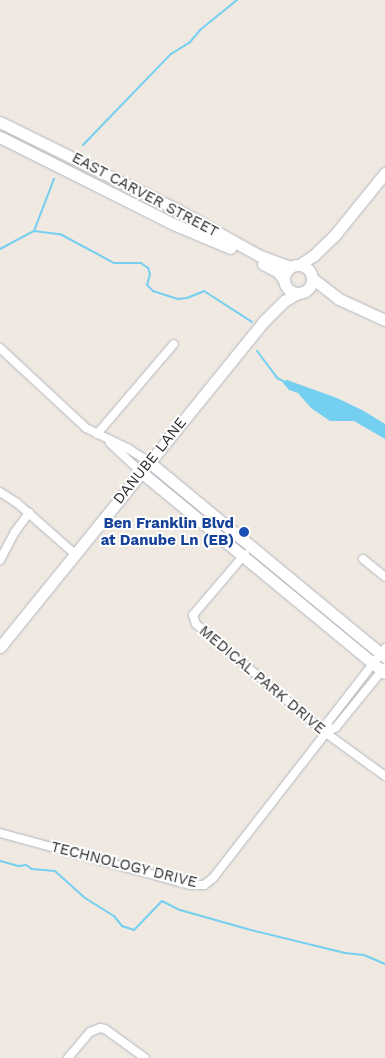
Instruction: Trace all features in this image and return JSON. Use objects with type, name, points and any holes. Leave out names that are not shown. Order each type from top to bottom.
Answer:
[{"type":"street","name":"EAST CARVER STREET","points":[[0,122],[174,208],[260,256],[295,266]]},
{"type":"street","name":"EAST CARVER STREET","points":[[0,137],[174,224],[274,270],[285,282]]},
{"type":"street","points":[[385,173],[334,236],[313,256],[286,272],[285,282],[290,290],[339,299],[385,320]]},
{"type":"street","points":[[301,292],[310,286],[312,276],[334,236]]},
{"type":"street","points":[[295,266],[306,268],[312,276],[339,299]]},
{"type":"street","name":"DANUBE LANE","points":[[263,322],[285,282]]},
{"type":"street","name":"DANUBE LANE","points":[[0,646],[263,322],[284,301],[301,292]]},
{"type":"street","points":[[97,434],[174,344]]},
{"type":"street","points":[[0,348],[68,413],[145,467],[251,547],[383,653]]},
{"type":"street","points":[[107,440],[127,448],[145,467],[243,556],[381,669]]},
{"type":"street","points":[[0,492],[29,513],[74,553]]},
{"type":"street","points":[[0,560],[15,532],[29,513]]},
{"type":"street","name":"MEDICAL PARK DRIVE","points":[[251,547],[193,615],[192,619],[200,628],[326,733],[385,776]]},
{"type":"street","points":[[363,559],[385,577]]},
{"type":"street","name":"TECHNOLOGY DRIVE","points":[[0,833],[190,884],[204,885],[213,878],[326,733],[328,722],[381,669],[383,653]]},
{"type":"street","points":[[68,1058],[90,1032],[105,1029],[145,1058]]},
{"type":"water","points":[[287,380],[337,398],[364,411],[385,424],[385,439],[354,421],[330,421],[311,408],[298,393],[289,390],[283,383],[283,381]]},
{"type":"waterway","points":[[83,145],[171,54],[190,42],[200,30],[237,0]]},
{"type":"waterway","points":[[0,249],[34,231],[54,179]]},
{"type":"waterway","points":[[34,231],[60,234],[114,263],[141,263],[148,268],[150,274],[147,285],[153,291],[178,299],[187,298],[204,291],[252,322]]},
{"type":"waterway","points":[[257,351],[277,378],[283,381]]},
{"type":"waterway","points":[[0,861],[19,866],[26,865],[32,869],[55,871],[85,898],[114,916],[122,926],[134,930],[162,901],[180,910],[247,929],[345,953],[364,955],[385,964]]},
{"type":"place","name":"Ben Franklin Blvd at Danube Ln (EB)","points":[[244,532]]}]
